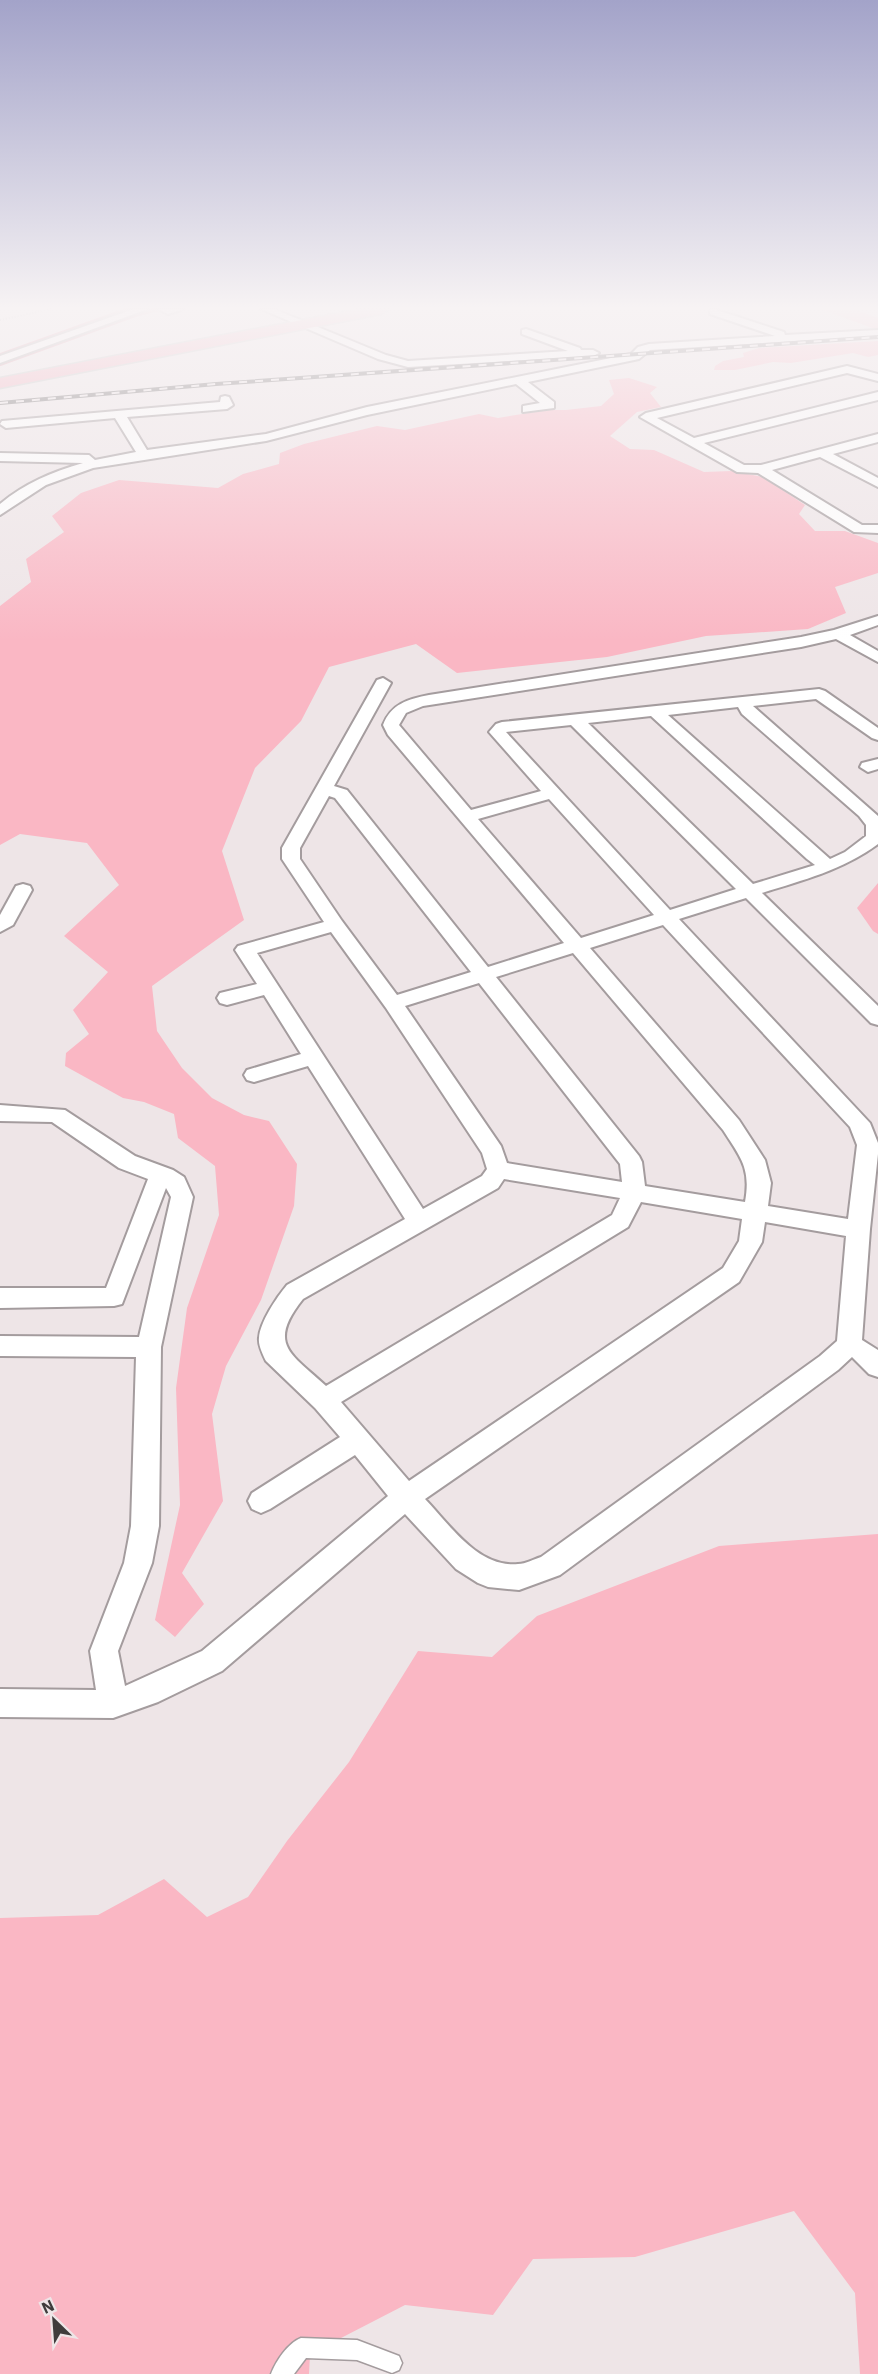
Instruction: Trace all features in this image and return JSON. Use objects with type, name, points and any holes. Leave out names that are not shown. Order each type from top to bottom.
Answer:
[{"type":"street","points":[[6,424],[54,420]]},
{"type":"street","points":[[121,420],[144,455]]},
{"type":"street","points":[[0,511],[41,482],[98,464],[281,435],[329,420]]},
{"type":"street","points":[[651,420],[742,469],[761,470],[878,438]]},
{"type":"street","points":[[694,442],[783,420]]},
{"type":"street","points":[[822,453],[878,483]]},
{"type":"street","points":[[0,457],[87,459],[98,464]]},
{"type":"street","points":[[761,470],[859,528],[878,529]]},
{"type":"street","points":[[0,1703],[114,1704],[148,1692],[212,1661],[406,1497],[696,1302],[731,1275],[750,1242],[760,1184],[754,1160],[731,1125],[394,732],[391,725],[399,710],[411,704],[429,700],[838,634],[878,620]]},
{"type":"street","points":[[838,634],[878,657]]},
{"type":"street","points":[[383,683],[291,848],[291,859],[335,926],[393,1003],[493,1152],[498,1170],[490,1182],[295,1292],[285,1304],[271,1338],[275,1354],[324,1400],[406,1497],[466,1560],[488,1574],[519,1577],[550,1566],[829,1363],[849,1345],[858,1229],[873,1146],[859,1123],[497,732],[502,727],[819,694],[878,735]]},
{"type":"street","points":[[393,1003],[830,866],[851,856],[875,838],[872,813],[748,711],[744,703]]},
{"type":"street","points":[[655,711],[813,855],[830,866]]},
{"type":"street","points":[[367,714],[393,718]]},
{"type":"street","points":[[575,719],[878,1018]]},
{"type":"street","points":[[324,1400],[620,1221],[635,1192],[631,1162],[341,794],[325,789]]},
{"type":"street","points":[[468,817],[552,793]]},
{"type":"street","points":[[0,926],[6,921],[22,890]]},
{"type":"street","points":[[335,926],[245,950],[419,1222]]},
{"type":"street","points":[[226,998],[269,987]]},
{"type":"street","points":[[254,1075],[314,1057]]},
{"type":"street","points":[[0,1113],[57,1115],[127,1162],[165,1176],[176,1184],[182,1197],[149,1347],[145,1526],[138,1563],[104,1650],[114,1704]]},
{"type":"street","points":[[498,1170],[858,1229]]},
{"type":"street","points":[[0,1299],[114,1297],[157,1183],[165,1176]]},
{"type":"street","points":[[849,1345],[864,1352],[878,1367]]},
{"type":"street","points":[[0,1346],[149,1347]]},
{"type":"street","points":[[261,1501],[357,1440]]},
{"type":"lane","points":[[281,2374],[301,2348],[357,2350],[392,2363]]},
{"type":"shaded area","points":[[452,420],[628,420],[610,436],[630,449],[654,450],[704,472],[732,471],[763,477],[805,505],[799,514],[815,531],[845,531],[878,543],[878,573],[835,587],[846,613],[808,629],[706,636],[607,657],[457,673],[416,644],[329,667],[301,721],[255,768],[222,851],[244,920],[152,986],[157,1031],[182,1068],[212,1098],[244,1115],[269,1121],[297,1164],[294,1206],[261,1300],[226,1366],[212,1414],[223,1501],[182,1573],[204,1604],[175,1637],[155,1620],[180,1505],[176,1388],[187,1308],[219,1215],[215,1166],[178,1138],[174,1114],[144,1102],[123,1098],[65,1066],[66,1053],[89,1034],[73,1010],[108,972],[64,936],[119,885],[87,843],[20,834],[0,845],[0,606],[31,582],[26,559],[64,532],[52,516],[81,493],[119,480],[218,488],[243,474],[279,464],[280,453],[304,444],[377,426],[405,430]]},
{"type":"shaded area","points":[[878,883],[878,934],[873,931],[857,908]]},
{"type":"shaded area","points":[[878,1534],[878,2374],[860,2374],[855,2293],[794,2211],[635,2257],[533,2259],[493,2315],[405,2305],[310,2354],[309,2374],[0,2374],[0,1918],[98,1915],[164,1879],[207,1917],[248,1897],[287,1841],[349,1762],[418,1651],[492,1657],[537,1616],[719,1546]]}]
